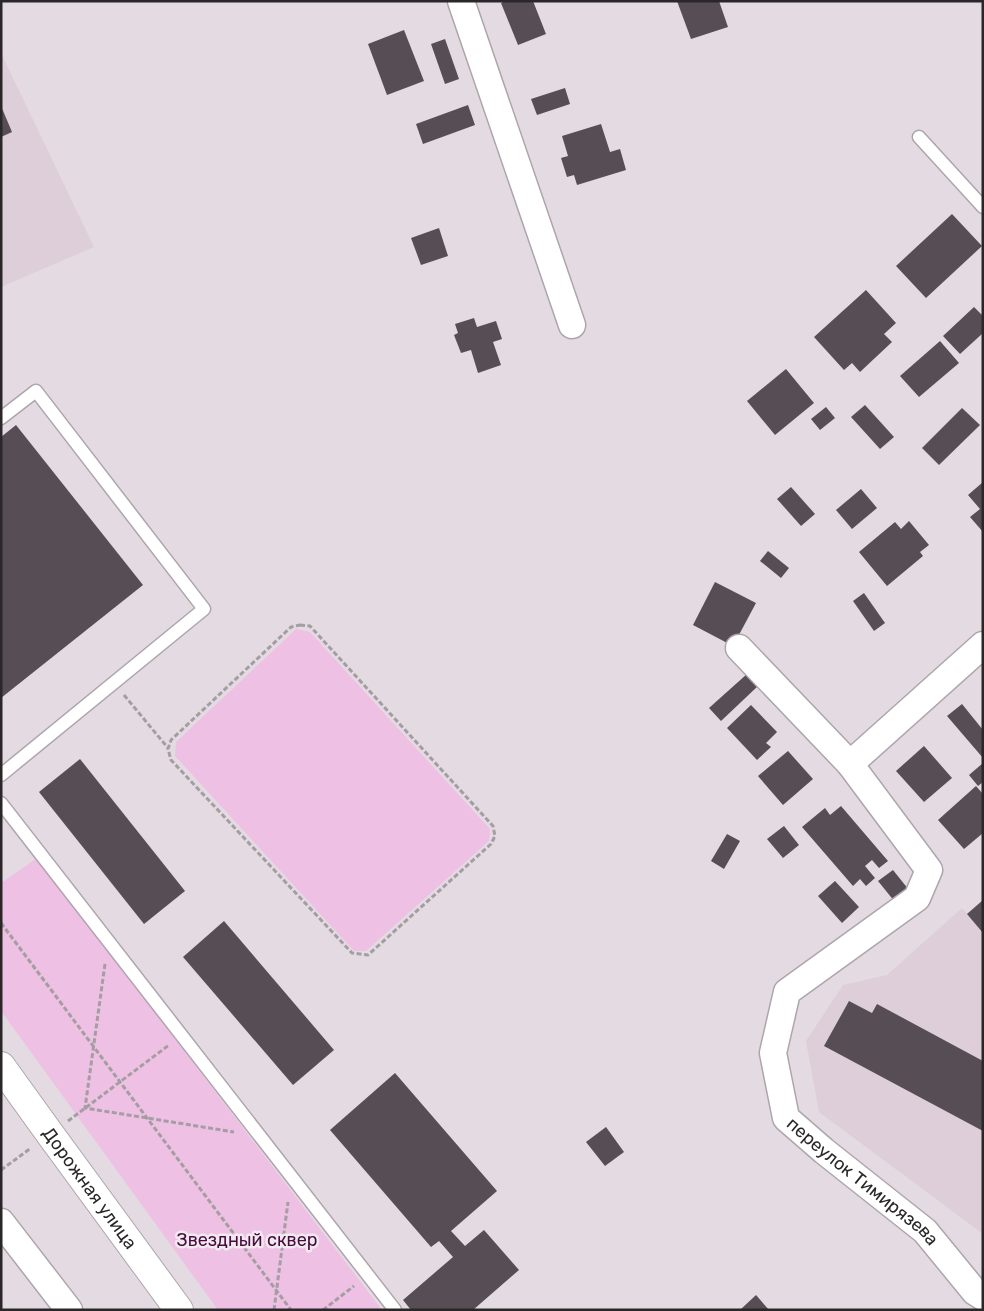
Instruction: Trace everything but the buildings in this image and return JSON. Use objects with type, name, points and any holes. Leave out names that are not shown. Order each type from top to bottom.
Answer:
[{"type":"main road","name":"Дорожная улица","points":[[1,1066],[179,1310]]},
{"type":"street","points":[[461,1],[572,325]]},
{"type":"street","points":[[739,648],[850,764],[983,645]]},
{"type":"street","name":"переулок Тимирязева","points":[[850,764],[929,870],[917,898],[787,992],[773,1053],[786,1118],[925,1232],[975,1300]]},
{"type":"street","points":[[1,1222],[69,1310]]},
{"type":"lane","points":[[919,137],[983,206]]},
{"type":"lane","points":[[1,418],[36,391],[204,609],[1,775]]},
{"type":"lane","points":[[1,803],[395,1310]]},
{"type":"path","points":[[114,683],[168,749],[171,760],[352,953],[368,955],[491,844],[496,836],[493,826],[310,626],[300,625],[291,627],[171,740],[168,749]]},
{"type":"path","points":[[1,923],[291,1310]]},
{"type":"path","points":[[85,1108],[106,959]]},
{"type":"path","points":[[1,1170],[182,1035]]},
{"type":"path","points":[[85,1108],[261,1137]]},
{"type":"path","points":[[274,1310],[291,1176]]},
{"type":"path","points":[[323,1310],[368,1275]]},
{"type":"shaded area","points":[[1,53],[94,247],[1,287]]},
{"type":"shaded area","points":[[962,908],[983,931],[983,1234],[819,1112],[806,1041],[843,985],[887,975]]},
{"type":"green space","points":[[296,629],[310,632],[490,829],[489,841],[366,951],[354,951],[175,756],[176,742]]},
{"type":"green space","name":"Звездный сквер","points":[[37,858],[382,1310],[218,1310],[1,1011],[1,883]]}]
